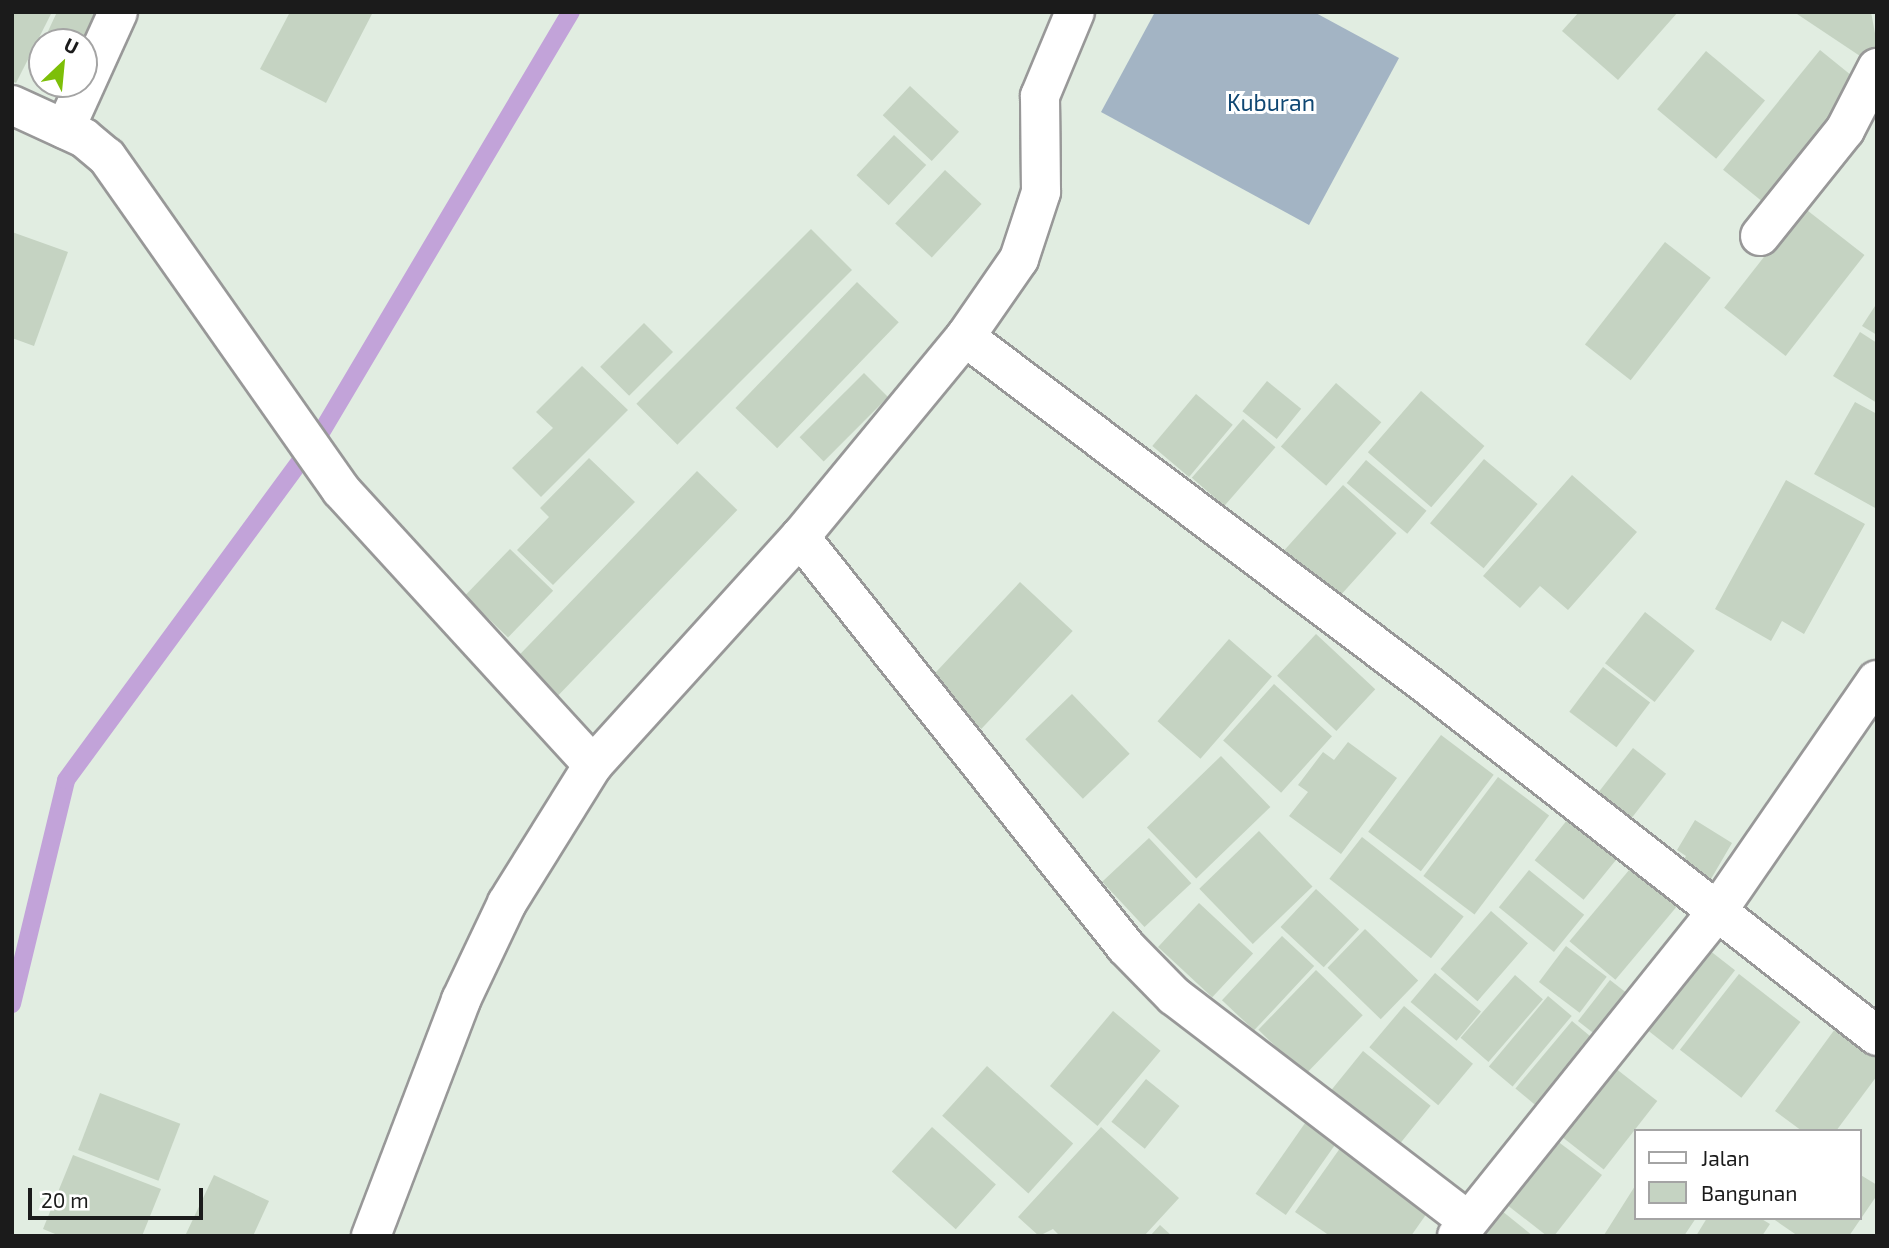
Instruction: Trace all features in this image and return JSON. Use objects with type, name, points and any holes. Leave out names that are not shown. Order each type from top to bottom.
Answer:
[{"type":"street","points":[[65,128],[118,12]]},
{"type":"street","points":[[372,1236],[461,1000],[507,903],[593,765],[800,537],[965,337],[1019,259],[1034,223],[1041,192],[1040,96],[1075,12]]},
{"type":"street","points":[[1760,236],[1845,130],[1877,68]]},
{"type":"street","points":[[12,105],[65,128],[99,150],[122,176],[293,417],[341,490],[593,765]]},
{"type":"street","points":[[965,337],[1426,684],[1877,1036]]},
{"type":"street","points":[[800,537],[1126,947],[1174,996],[1462,1228],[1716,913],[1877,680]]},
{"type":"green space","name":"Kuburan","points":[[1155,12],[1314,12],[1399,58],[1309,225],[1101,112]]},
{"type":"building","points":[[12,12],[52,12],[44,28],[28,28],[28,59],[16,83],[12,81]]},
{"type":"building","points":[[57,12],[114,12],[98,28],[50,28]]},
{"type":"building","points":[[290,12],[373,12],[326,103],[260,69]]},
{"type":"building","points":[[1579,12],[1678,12],[1618,80],[1562,31]]},
{"type":"building","points":[[1794,12],[1871,12],[1877,44],[1866,60]]},
{"type":"building","points":[[1820,50],[1865,87],[1768,206],[1723,170]]},
{"type":"building","points":[[1706,51],[1765,100],[1716,159],[1657,109]]},
{"type":"building","points":[[910,86],[959,132],[932,161],[883,115]]},
{"type":"building","points":[[894,135],[926,165],[889,205],[856,175]]},
{"type":"building","points":[[945,170],[982,204],[932,257],[895,223]]},
{"type":"building","points":[[1803,207],[1864,255],[1786,356],[1724,308]]},
{"type":"building","points":[[811,229],[852,270],[677,445],[636,404]]},
{"type":"building","points":[[12,232],[68,252],[34,346],[12,338]]},
{"type":"building","points":[[1665,242],[1711,278],[1631,380],[1585,344]]},
{"type":"building","points":[[857,282],[899,322],[777,448],[735,408]]},
{"type":"building","points":[[1877,303],[1877,335],[1862,326]]},
{"type":"building","points":[[644,323],[673,352],[629,396],[600,367]]},
{"type":"building","points":[[1860,332],[1877,343],[1877,403],[1833,376]]},
{"type":"building","points":[[582,366],[628,410],[541,497],[512,468],[553,428],[536,412]]},
{"type":"building","points":[[864,373],[888,397],[824,461],[800,437]]},
{"type":"building","points":[[1267,381],[1301,409],[1277,439],[1242,411]]},
{"type":"building","points":[[1336,383],[1381,422],[1326,486],[1281,446]]},
{"type":"building","points":[[1421,391],[1484,446],[1431,507],[1368,452]]},
{"type":"building","points":[[1196,394],[1233,425],[1189,477],[1152,446]]},
{"type":"building","points":[[1855,402],[1877,414],[1877,509],[1814,474]]},
{"type":"building","points":[[1243,419],[1275,447],[1224,506],[1192,478]]},
{"type":"building","points":[[589,458],[635,502],[553,585],[517,550],[549,517],[540,508]]},
{"type":"building","points":[[1484,459],[1538,504],[1484,568],[1430,523]]},
{"type":"building","points":[[1366,460],[1427,511],[1407,534],[1347,483]]},
{"type":"building","points":[[697,471],[737,510],[556,698],[516,659]]},
{"type":"building","points":[[1572,475],[1637,532],[1568,610],[1540,586],[1520,608],[1483,576]]},
{"type":"building","points":[[1786,480],[1865,524],[1804,634],[1782,621],[1771,641],[1715,609]]},
{"type":"building","points":[[1343,485],[1397,533],[1336,600],[1283,552]]},
{"type":"building","points":[[510,549],[553,591],[508,637],[465,596]]},
{"type":"building","points":[[1020,582],[1073,631],[981,729],[929,680]]},
{"type":"building","points":[[1645,612],[1695,651],[1655,702],[1605,663]]},
{"type":"building","points":[[1316,634],[1375,689],[1336,731],[1277,676]]},
{"type":"building","points":[[1229,639],[1272,676],[1201,759],[1157,721]]},
{"type":"building","points":[[1603,667],[1650,703],[1616,747],[1569,712]]},
{"type":"building","points":[[1274,684],[1332,736],[1281,793],[1223,740]]},
{"type":"building","points":[[1072,694],[1130,754],[1083,799],[1025,739]]},
{"type":"building","points":[[1441,735],[1494,775],[1421,871],[1368,832]]},
{"type":"building","points":[[1348,742],[1397,778],[1341,854],[1289,816],[1308,792],[1298,785],[1323,752],[1334,760]]},
{"type":"building","points":[[1633,748],[1666,774],[1632,818],[1599,792]]},
{"type":"building","points":[[1221,756],[1270,807],[1196,879],[1147,828]]},
{"type":"building","points":[[1498,777],[1549,816],[1474,915],[1423,876]]},
{"type":"building","points":[[1568,819],[1617,859],[1584,900],[1535,860]]},
{"type":"building","points":[[1695,820],[1732,843],[1708,884],[1679,867],[1686,856],[1677,850]]},
{"type":"building","points":[[1259,831],[1312,886],[1253,944],[1199,889]]},
{"type":"building","points":[[1362,837],[1464,916],[1431,958],[1329,879]]},
{"type":"building","points":[[1149,838],[1191,883],[1144,927],[1102,882]]},
{"type":"building","points":[[1635,863],[1681,902],[1615,980],[1569,941]]},
{"type":"building","points":[[1529,870],[1584,915],[1554,952],[1499,907]]},
{"type":"building","points":[[1316,889],[1359,929],[1324,967],[1281,927]]},
{"type":"building","points":[[1199,903],[1253,953],[1212,997],[1158,947]]},
{"type":"building","points":[[1491,911],[1528,943],[1477,1001],[1440,969]]},
{"type":"building","points":[[1365,929],[1418,980],[1381,1019],[1327,968]]},
{"type":"building","points":[[1282,936],[1314,966],[1254,1030],[1222,1000]]},
{"type":"building","points":[[1566,946],[1607,977],[1580,1013],[1539,982]]},
{"type":"building","points":[[1709,950],[1735,970],[1673,1050],[1647,1030]]},
{"type":"building","points":[[1316,970],[1363,1015],[1305,1075],[1258,1030]]},
{"type":"building","points":[[1435,973],[1481,1012],[1457,1041],[1411,1002]]},
{"type":"building","points":[[1739,974],[1800,1022],[1741,1098],[1680,1050]]},
{"type":"building","points":[[1515,975],[1543,999],[1488,1062],[1461,1038]]},
{"type":"building","points":[[1610,980],[1632,997],[1600,1038],[1578,1021]]},
{"type":"building","points":[[1548,996],[1572,1016],[1513,1086],[1489,1066]]},
{"type":"building","points":[[1404,1006],[1473,1064],[1438,1105],[1369,1047]]},
{"type":"building","points":[[1113,1011],[1160,1051],[1098,1126],[1050,1086]]},
{"type":"building","points":[[1572,1021],[1598,1043],[1541,1110],[1515,1088]]},
{"type":"building","points":[[1835,1029],[1877,1058],[1877,1076],[1837,1129],[1799,1129],[1775,1111]]},
{"type":"building","points":[[1363,1051],[1431,1106],[1396,1148],[1328,1094]]},
{"type":"building","points":[[1610,1064],[1657,1101],[1604,1169],[1556,1133]]},
{"type":"building","points":[[987,1066],[1073,1144],[1028,1193],[942,1116]]},
{"type":"building","points":[[1146,1079],[1179,1106],[1145,1149],[1111,1122]]},
{"type":"building","points":[[100,1093],[180,1124],[158,1181],[78,1150]]},
{"type":"building","points":[[1310,1116],[1340,1137],[1286,1215],[1256,1194]]},
{"type":"building","points":[[932,1127],[996,1185],[956,1229],[892,1172]]},
{"type":"building","points":[[1101,1127],[1179,1198],[1144,1236],[1060,1236],[1053,1229],[1039,1236],[1018,1217]]},
{"type":"building","points":[[1552,1137],[1602,1175],[1554,1236],[1547,1236],[1502,1201]]},
{"type":"building","points":[[1343,1144],[1432,1206],[1411,1236],[1330,1236],[1295,1212]]},
{"type":"building","points":[[73,1155],[161,1189],[142,1236],[60,1236],[43,1229]]},
{"type":"building","points":[[214,1175],[269,1201],[253,1236],[185,1236]]},
{"type":"building","points":[[1861,1175],[1877,1185],[1877,1195],[1861,1218]]},
{"type":"building","points":[[1633,1189],[1633,1220],[1695,1220],[1684,1236],[1604,1235]]},
{"type":"building","points":[[1497,1207],[1533,1236],[1474,1236]]},
{"type":"building","points":[[1706,1220],[1763,1220],[1770,1224],[1762,1236],[1696,1236]]},
{"type":"building","points":[[1775,1220],[1860,1220],[1849,1236],[1798,1236]]},
{"type":"building","points":[[1160,1225],[1172,1236],[1150,1236]]},
{"type":"waterway","points":[[12,1004],[66,780],[319,436],[571,12]]}]
